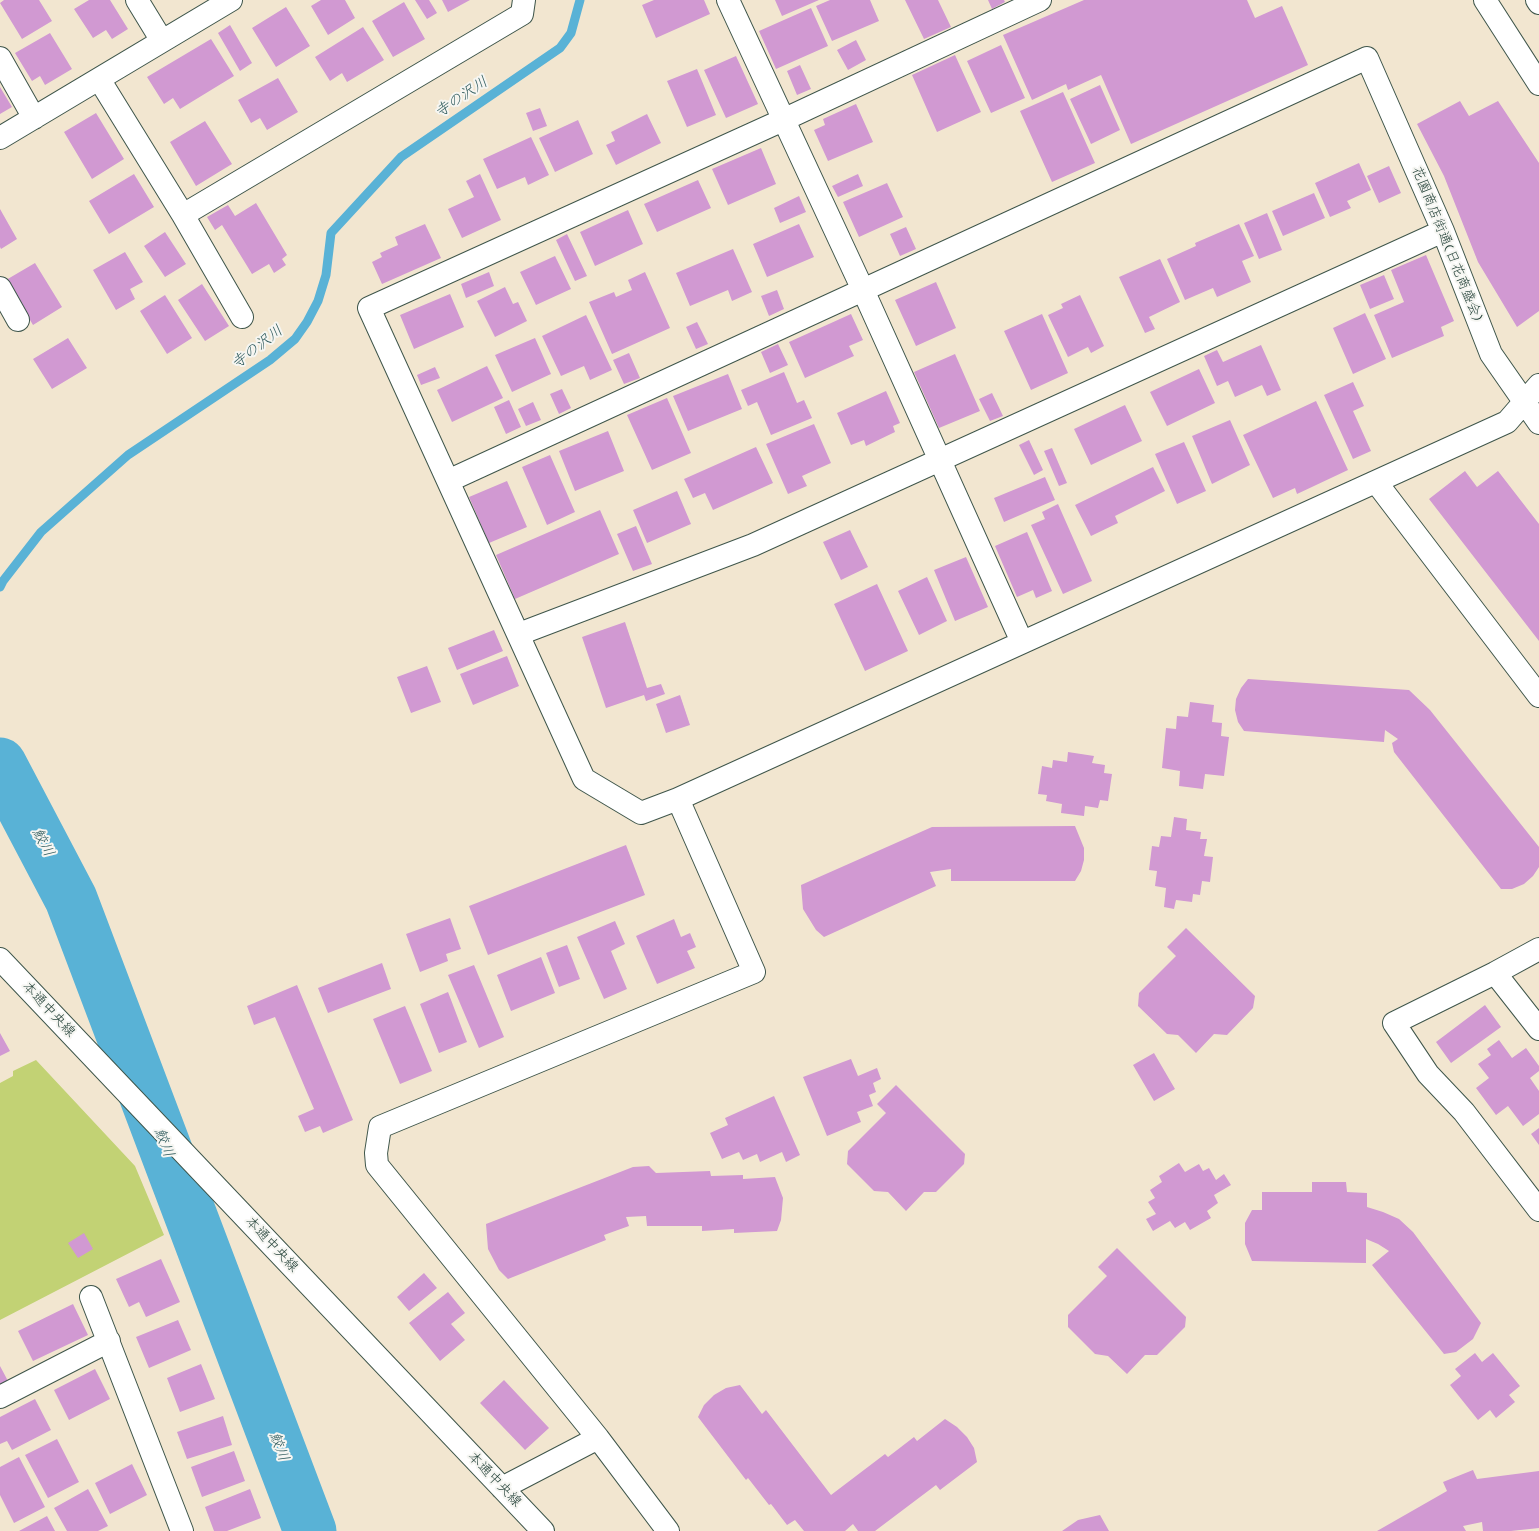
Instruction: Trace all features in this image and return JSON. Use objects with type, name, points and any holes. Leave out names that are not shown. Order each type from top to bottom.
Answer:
[{"type":"street","points":[[137,0],[162,41]]},
{"type":"street","points":[[0,138],[231,0]]},
{"type":"street","points":[[183,215],[522,14],[524,0]]},
{"type":"street","points":[[728,0],[863,290],[1022,642]]},
{"type":"street","points":[[1040,0],[783,120],[369,308],[584,779],[641,813],[678,800],[1507,422],[1539,385]]},
{"type":"street","points":[[1485,0],[1539,84]]},
{"type":"street","points":[[0,58],[34,118]]},
{"type":"street","name":"花園商店街通(日花商盛会)","points":[[863,290],[1367,58],[1443,231],[1491,354],[1524,404],[1539,423]]},
{"type":"street","points":[[99,79],[183,215],[242,317]]},
{"type":"street","points":[[519,634],[753,545],[1443,231]]},
{"type":"street","points":[[0,288],[18,320]]},
{"type":"street","points":[[448,481],[863,290]]},
{"type":"street","points":[[1376,482],[1539,696]]},
{"type":"street","points":[[668,1531],[598,1438],[377,1165],[376,1153],[380,1127],[754,972],[678,800]]},
{"type":"street","points":[[1539,949],[1495,973],[1394,1023],[1428,1074],[1464,1112],[1539,1210]]},
{"type":"street","name":"本通中央線","points":[[0,959],[542,1531]]},
{"type":"street","points":[[1495,973],[1539,1029]]},
{"type":"street","points":[[91,1297],[109,1341],[174,1528]]},
{"type":"street","points":[[0,1397],[109,1341]]},
{"type":"street","points":[[496,1482],[598,1438]]},
{"type":"green space","points":[[36,1060],[135,1166],[164,1235],[0,1320],[0,1083],[13,1076],[13,1071]]},
{"type":"building","points":[[4,0],[39,0],[52,21],[22,39],[0,3]]},
{"type":"building","points":[[89,0],[110,0],[128,29],[112,39],[106,30],[93,38],[74,9]]},
{"type":"building","points":[[321,0],[345,0],[355,18],[328,35],[311,6]]},
{"type":"building","points":[[415,0],[429,0],[437,13],[427,19]]},
{"type":"building","points":[[442,0],[470,0],[448,12]]},
{"type":"building","points":[[654,0],[704,0],[710,14],[656,38],[642,5]]},
{"type":"building","points":[[775,0],[819,0],[782,16]]},
{"type":"building","points":[[830,0],[870,0],[879,21],[832,41],[816,6]]},
{"type":"building","points":[[905,0],[938,0],[951,27],[924,39]]},
{"type":"building","points":[[988,0],[1004,0],[1005,2],[992,9]]},
{"type":"building","points":[[1084,0],[1247,0],[1255,18],[1282,6],[1308,65],[1131,144],[1101,75],[1068,90],[1066,84],[1032,100],[1003,35]]},
{"type":"building","points":[[404,2],[425,39],[393,57],[372,21]]},
{"type":"building","points":[[286,7],[310,46],[276,67],[252,28]]},
{"type":"building","points":[[811,8],[828,46],[776,69],[759,31]]},
{"type":"building","points":[[230,25],[252,63],[240,71],[218,33]]},
{"type":"building","points":[[363,27],[384,60],[347,82],[342,73],[330,81],[315,57]]},
{"type":"building","points":[[50,33],[72,69],[45,85],[40,76],[32,81],[15,53]]},
{"type":"building","points":[[211,39],[234,76],[180,109],[173,98],[164,104],[147,77]]},
{"type":"building","points":[[856,40],[866,60],[848,70],[837,50]]},
{"type":"building","points":[[1001,45],[1025,98],[991,113],[967,61]]},
{"type":"building","points":[[955,55],[981,112],[937,132],[912,75]]},
{"type":"building","points":[[736,56],[758,104],[726,118],[704,70]]},
{"type":"building","points":[[800,65],[811,89],[797,95],[787,71]]},
{"type":"building","points":[[697,69],[716,115],[687,127],[667,81]]},
{"type":"building","points":[[278,78],[298,112],[267,130],[260,118],[251,123],[238,100]]},
{"type":"building","points":[[1100,85],[1120,130],[1091,144],[1070,99]]},
{"type":"building","points":[[0,87],[12,107],[0,114]]},
{"type":"building","points":[[1063,92],[1095,163],[1052,182],[1020,111]]},
{"type":"building","points":[[1460,101],[1469,116],[1498,101],[1539,163],[1539,311],[1517,327],[1478,262],[1444,176],[1417,124]]},
{"type":"building","points":[[856,104],[873,142],[828,161],[814,130],[825,125],[823,119]]},
{"type":"building","points":[[540,108],[547,126],[533,131],[526,113]]},
{"type":"building","points":[[96,113],[124,159],[92,179],[64,132]]},
{"type":"building","points":[[647,114],[661,143],[616,165],[606,145],[615,141],[611,132]]},
{"type":"building","points":[[578,120],[593,154],[555,172],[539,138]]},
{"type":"building","points":[[205,121],[232,164],[196,186],[170,142]]},
{"type":"building","points":[[531,137],[549,175],[528,185],[525,177],[497,189],[483,159]]},
{"type":"building","points":[[761,148],[776,184],[728,205],[712,169]]},
{"type":"building","points":[[1359,163],[1371,190],[1347,201],[1351,208],[1330,217],[1315,183]]},
{"type":"building","points":[[1389,166],[1401,193],[1379,203],[1367,176]]},
{"type":"building","points":[[134,174],[154,207],[109,234],[89,201]]},
{"type":"building","points":[[480,174],[501,220],[462,238],[448,209],[474,197],[466,181]]},
{"type":"building","points":[[858,174],[863,186],[838,197],[832,186]]},
{"type":"building","points":[[698,180],[711,208],[657,232],[644,204]]},
{"type":"building","points":[[887,183],[903,217],[859,237],[843,202]]},
{"type":"building","points":[[1314,193],[1325,218],[1283,236],[1272,211]]},
{"type":"building","points":[[799,196],[806,212],[780,223],[774,208]]},
{"type":"building","points":[[256,203],[287,255],[282,259],[286,265],[274,273],[269,264],[252,274],[222,225],[215,230],[207,217],[228,205],[235,216]]},
{"type":"building","points":[[0,209],[17,239],[1,249],[0,247]]},
{"type":"building","points":[[628,210],[643,244],[595,266],[580,232]]},
{"type":"building","points":[[1267,213],[1282,250],[1259,259],[1244,223]]},
{"type":"building","points":[[425,224],[441,258],[382,284],[372,262],[382,257],[380,253],[398,245],[395,237]]},
{"type":"building","points":[[799,224],[814,257],[767,277],[753,244]]},
{"type":"building","points":[[1239,224],[1254,256],[1242,261],[1251,282],[1217,297],[1213,288],[1185,300],[1167,259],[1196,246],[1195,243]]},
{"type":"building","points":[[906,227],[916,249],[900,256],[890,234]]},
{"type":"building","points":[[165,232],[186,264],[165,277],[144,246]]},
{"type":"building","points":[[567,234],[587,276],[575,281],[556,240]]},
{"type":"building","points":[[733,249],[752,292],[732,301],[728,290],[690,306],[676,273]]},
{"type":"building","points":[[125,252],[143,282],[130,289],[135,299],[116,310],[93,270]]},
{"type":"building","points":[[1426,255],[1454,321],[1441,327],[1444,336],[1392,358],[1374,315],[1404,302],[1391,270]]},
{"type":"building","points":[[555,256],[571,289],[536,305],[520,272]]},
{"type":"building","points":[[1160,259],[1180,302],[1149,317],[1155,329],[1145,333],[1119,277]]},
{"type":"building","points":[[35,263],[62,307],[33,325],[6,280]]},
{"type":"building","points":[[489,272],[494,286],[466,298],[461,284]]},
{"type":"building","points":[[645,272],[670,328],[612,354],[589,302],[614,292],[616,297],[632,290],[628,280]]},
{"type":"building","points":[[1384,275],[1394,299],[1370,309],[1360,285]]},
{"type":"building","points":[[936,282],[956,328],[916,346],[895,300]]},
{"type":"building","points":[[202,284],[229,326],[205,341],[178,300]]},
{"type":"building","points":[[505,287],[513,304],[518,302],[527,321],[495,337],[477,301]]},
{"type":"building","points":[[777,290],[784,309],[769,316],[761,296]]},
{"type":"building","points":[[450,294],[464,327],[414,349],[400,315]]},
{"type":"building","points":[[165,295],[192,338],[167,354],[140,311]]},
{"type":"building","points":[[1080,295],[1104,346],[1091,353],[1088,347],[1068,357],[1048,315],[1063,308],[1061,304]]},
{"type":"building","points":[[1365,313],[1386,359],[1353,374],[1333,328]]},
{"type":"building","points":[[851,314],[863,340],[849,346],[854,356],[805,378],[789,342]]},
{"type":"building","points":[[1042,314],[1068,373],[1031,390],[1004,331]]},
{"type":"building","points":[[586,315],[612,370],[590,380],[584,366],[561,376],[542,336]]},
{"type":"building","points":[[697,322],[708,344],[696,349],[686,327]]},
{"type":"building","points":[[68,338],[87,368],[52,389],[33,359]]},
{"type":"building","points":[[535,338],[551,374],[512,392],[495,355]]},
{"type":"building","points":[[778,344],[788,365],[770,373],[761,352]]},
{"type":"building","points":[[1261,345],[1281,390],[1267,396],[1262,385],[1235,397],[1228,381],[1217,386],[1204,356],[1217,350],[1223,362]]},
{"type":"building","points":[[629,353],[640,378],[624,384],[613,360]]},
{"type":"building","points":[[955,354],[980,411],[939,428],[914,372]]},
{"type":"building","points":[[487,366],[503,398],[452,422],[437,390]]},
{"type":"building","points":[[435,367],[440,378],[421,385],[417,375]]},
{"type":"building","points":[[1199,369],[1215,403],[1167,426],[1150,392]]},
{"type":"building","points":[[784,372],[797,403],[804,400],[812,418],[771,435],[757,402],[748,406],[741,390]]},
{"type":"building","points":[[728,374],[742,409],[688,431],[673,396]]},
{"type":"building","points":[[1353,382],[1364,406],[1353,411],[1371,451],[1353,459],[1324,395]]},
{"type":"building","points":[[562,389],[571,408],[559,414],[550,394]]},
{"type":"building","points":[[886,391],[900,423],[893,426],[895,432],[866,446],[864,440],[851,445],[837,413]]},
{"type":"building","points":[[992,393],[1003,416],[990,421],[979,399]]},
{"type":"building","points":[[667,398],[691,453],[652,470],[627,415]]},
{"type":"building","points":[[509,400],[521,427],[506,434],[494,407]]},
{"type":"building","points":[[1316,401],[1348,470],[1297,494],[1295,488],[1273,498],[1243,435]]},
{"type":"building","points":[[533,402],[541,420],[526,426],[518,409]]},
{"type":"building","points":[[1125,405],[1142,441],[1091,465],[1074,429]]},
{"type":"building","points":[[1230,420],[1250,465],[1212,484],[1192,436]]},
{"type":"building","points":[[814,424],[831,463],[802,476],[807,486],[788,494],[766,444]]},
{"type":"building","points":[[608,431],[624,471],[575,491],[559,451]]},
{"type":"building","points":[[1029,440],[1043,470],[1034,475],[1019,445]]},
{"type":"building","points":[[1184,442],[1206,491],[1177,504],[1155,454]]},
{"type":"building","points":[[756,447],[773,483],[713,510],[705,493],[693,498],[684,479]]},
{"type":"building","points":[[1052,448],[1067,483],[1059,486],[1044,451]]},
{"type":"building","points":[[550,455],[575,512],[547,525],[522,467]]},
{"type":"building","points":[[1153,467],[1165,491],[1115,516],[1118,523],[1091,536],[1075,505]]},
{"type":"building","points":[[1465,471],[1477,487],[1498,471],[1539,524],[1539,641],[1429,499]]},
{"type":"building","points":[[1045,477],[1055,500],[1004,522],[994,498]]},
{"type":"building","points":[[507,481],[527,527],[489,543],[469,497]]},
{"type":"building","points":[[677,491],[691,524],[647,543],[633,510]]},
{"type":"building","points":[[1058,504],[1092,581],[1063,594],[1031,525],[1045,519],[1042,512]]},
{"type":"building","points":[[600,510],[619,554],[515,599],[496,555]]},
{"type":"building","points":[[636,526],[652,564],[633,571],[617,534]]},
{"type":"building","points":[[850,530],[868,567],[841,580],[823,542]]},
{"type":"building","points":[[1027,532],[1052,591],[1036,598],[1033,590],[1017,597],[995,546]]},
{"type":"building","points":[[966,557],[988,607],[955,621],[934,570]]},
{"type":"building","points":[[927,577],[947,621],[919,635],[898,591]]},
{"type":"building","points":[[877,584],[908,651],[865,671],[834,604]]},
{"type":"building","points":[[625,622],[647,688],[661,684],[665,694],[646,701],[644,695],[606,708],[582,637]]},
{"type":"building","points":[[494,630],[503,651],[457,670],[448,648]]},
{"type":"building","points":[[507,656],[519,686],[473,705],[460,674]]},
{"type":"building","points":[[427,666],[441,702],[411,713],[397,677]]},
{"type":"building","points":[[1248,679],[1409,690],[1430,710],[1539,847],[1539,867],[1533,876],[1524,884],[1512,889],[1501,889],[1394,752],[1392,743],[1398,739],[1385,730],[1384,742],[1244,731],[1238,722],[1235,710],[1236,699],[1241,688]]},
{"type":"building","points":[[680,695],[690,725],[666,733],[656,704]]},
{"type":"building","points":[[1190,702],[1214,705],[1212,722],[1222,723],[1221,736],[1229,737],[1224,776],[1205,774],[1203,789],[1179,786],[1180,771],[1162,768],[1166,728],[1176,729],[1177,716],[1188,717]]},
{"type":"building","points":[[1068,752],[1094,756],[1092,763],[1105,765],[1104,773],[1112,774],[1108,801],[1100,800],[1098,808],[1085,806],[1084,816],[1061,813],[1062,804],[1046,801],[1047,795],[1038,794],[1042,766],[1052,768],[1053,760],[1067,762]]},
{"type":"building","points":[[1174,817],[1187,819],[1186,830],[1201,832],[1200,839],[1207,839],[1204,856],[1213,857],[1210,882],[1202,881],[1200,895],[1193,894],[1192,902],[1176,900],[1174,909],[1164,907],[1166,888],[1155,886],[1157,871],[1149,870],[1152,846],[1159,847],[1161,836],[1171,837]]},
{"type":"building","points":[[1075,826],[1084,848],[1084,860],[1081,871],[1075,881],[951,881],[951,869],[930,872],[936,886],[824,937],[816,930],[803,909],[801,885],[932,827]]},
{"type":"building","points":[[626,845],[645,895],[488,955],[469,906]]},
{"type":"building","points":[[450,918],[461,949],[446,954],[448,961],[420,972],[406,934]]},
{"type":"building","points":[[674,919],[681,937],[690,933],[696,947],[687,951],[695,968],[657,984],[636,936]]},
{"type":"building","points":[[615,921],[625,944],[611,951],[627,989],[604,999],[577,937]]},
{"type":"building","points":[[1186,928],[1255,996],[1253,1008],[1227,1035],[1214,1034],[1196,1053],[1178,1035],[1167,1034],[1138,1006],[1139,993],[1176,956],[1167,947]]},
{"type":"building","points":[[567,945],[580,979],[559,987],[546,953]]},
{"type":"building","points":[[541,957],[555,993],[511,1011],[497,975]]},
{"type":"building","points":[[382,963],[391,989],[328,1013],[318,988]]},
{"type":"building","points":[[474,965],[504,1037],[479,1048],[448,975]]},
{"type":"building","points":[[297,985],[353,1120],[323,1133],[320,1126],[305,1132],[298,1116],[314,1109],[275,1017],[254,1025],[247,1006]]},
{"type":"building","points":[[448,992],[467,1042],[439,1053],[420,1004]]},
{"type":"building","points":[[1485,1005],[1501,1027],[1451,1063],[1436,1042]]},
{"type":"building","points":[[405,1006],[432,1071],[400,1084],[373,1019]]},
{"type":"building","points":[[0,1033],[10,1051],[0,1056]]},
{"type":"building","points":[[1499,1040],[1512,1058],[1526,1048],[1539,1066],[1539,1071],[1530,1078],[1539,1091],[1539,1114],[1523,1126],[1508,1106],[1496,1115],[1476,1088],[1489,1078],[1478,1064],[1491,1055],[1487,1049]]},
{"type":"building","points":[[1154,1053],[1175,1089],[1154,1101],[1133,1065]]},
{"type":"building","points":[[851,1059],[858,1076],[877,1068],[881,1079],[873,1083],[876,1092],[869,1095],[873,1106],[857,1112],[861,1122],[827,1136],[803,1077]]},
{"type":"building","points":[[896,1085],[965,1154],[964,1164],[936,1192],[924,1192],[906,1211],[888,1192],[874,1191],[847,1164],[848,1151],[886,1113],[877,1104]]},
{"type":"building","points":[[774,1096],[800,1155],[786,1162],[782,1152],[760,1162],[757,1154],[743,1160],[739,1152],[722,1159],[710,1133],[728,1125],[725,1118]]},
{"type":"building","points":[[1539,1128],[1539,1145],[1531,1134]]},
{"type":"building","points":[[1179,1163],[1185,1172],[1199,1164],[1203,1171],[1209,1168],[1216,1180],[1224,1174],[1231,1185],[1214,1195],[1218,1203],[1207,1211],[1211,1218],[1190,1230],[1185,1222],[1175,1228],[1170,1221],[1153,1231],[1146,1219],[1156,1214],[1148,1202],[1155,1198],[1150,1190],[1162,1182],[1159,1176]]},
{"type":"building","points":[[649,1166],[656,1173],[710,1171],[711,1176],[743,1175],[743,1179],[775,1177],[783,1198],[781,1220],[777,1231],[734,1233],[734,1229],[702,1231],[702,1226],[647,1226],[646,1216],[626,1217],[629,1226],[604,1235],[606,1240],[508,1279],[499,1270],[488,1249],[486,1224],[633,1167]]},
{"type":"building","points":[[1312,1182],[1346,1182],[1347,1192],[1367,1193],[1367,1207],[1399,1219],[1413,1232],[1481,1323],[1473,1339],[1456,1352],[1444,1354],[1372,1265],[1389,1251],[1366,1239],[1366,1263],[1252,1261],[1245,1244],[1245,1223],[1252,1210],[1262,1210],[1262,1192],[1312,1192]]},
{"type":"building","points":[[84,1233],[93,1249],[78,1258],[68,1243]]},
{"type":"building","points":[[1117,1248],[1186,1317],[1185,1327],[1157,1355],[1145,1355],[1127,1374],[1108,1356],[1095,1354],[1068,1327],[1068,1315],[1107,1276],[1098,1267]]},
{"type":"building","points":[[161,1259],[180,1302],[146,1317],[139,1302],[129,1307],[116,1279]]},
{"type":"building","points":[[424,1273],[437,1288],[409,1311],[397,1297]]},
{"type":"building","points":[[448,1292],[465,1313],[451,1324],[465,1340],[440,1361],[409,1323]]},
{"type":"building","points":[[73,1304],[88,1335],[33,1361],[18,1331]]},
{"type":"building","points":[[178,1320],[191,1350],[149,1368],[136,1337]]},
{"type":"building","points":[[1475,1353],[1482,1362],[1493,1353],[1520,1386],[1509,1395],[1515,1402],[1496,1418],[1490,1410],[1478,1420],[1450,1385],[1461,1376],[1455,1369]]},
{"type":"building","points":[[201,1364],[215,1399],[180,1412],[167,1378]]},
{"type":"building","points":[[0,1366],[8,1381],[0,1385]]},
{"type":"building","points":[[95,1369],[110,1399],[69,1420],[54,1390]]},
{"type":"building","points":[[504,1380],[549,1428],[525,1450],[480,1403]]},
{"type":"building","points":[[740,1385],[762,1414],[766,1410],[831,1495],[885,1454],[888,1457],[914,1437],[917,1441],[945,1419],[957,1427],[967,1437],[974,1448],[977,1462],[940,1490],[936,1485],[875,1531],[858,1531],[853,1524],[845,1531],[804,1531],[795,1520],[787,1525],[748,1478],[746,1480],[698,1417],[704,1405],[714,1395],[726,1388]]},
{"type":"building","points":[[35,1399],[51,1430],[12,1450],[7,1441],[0,1444],[0,1417]]},
{"type":"building","points":[[223,1416],[232,1445],[187,1459],[177,1432]]},
{"type":"building","points":[[57,1439],[79,1482],[48,1498],[25,1455]]},
{"type":"building","points":[[234,1451],[245,1481],[202,1497],[191,1467]]},
{"type":"building","points":[[19,1457],[45,1507],[14,1523],[0,1495],[0,1467]]},
{"type":"building","points":[[132,1464],[147,1495],[110,1514],[95,1483]]},
{"type":"building","points":[[1473,1470],[1477,1479],[1539,1471],[1539,1528],[1511,1531],[1483,1531],[1482,1522],[1463,1526],[1466,1531],[1377,1531],[1447,1491],[1443,1482]]},
{"type":"building","points":[[88,1489],[108,1526],[98,1531],[67,1531],[54,1508]]},
{"type":"building","points":[[250,1489],[261,1518],[227,1531],[214,1531],[205,1507]]},
{"type":"building","points":[[1100,1515],[1109,1531],[1062,1531],[1078,1520]]},
{"type":"building","points":[[47,1516],[55,1531],[19,1531]]},
{"type":"waterway","name":"寺の沢川","points":[[0,587],[41,532],[128,455],[270,360],[295,339],[307,322],[318,301],[326,275],[331,233],[401,157],[560,48],[571,33],[580,0]]},
{"type":"waterway","name":"鮫川","points":[[0,764],[71,899],[310,1531]]}]
